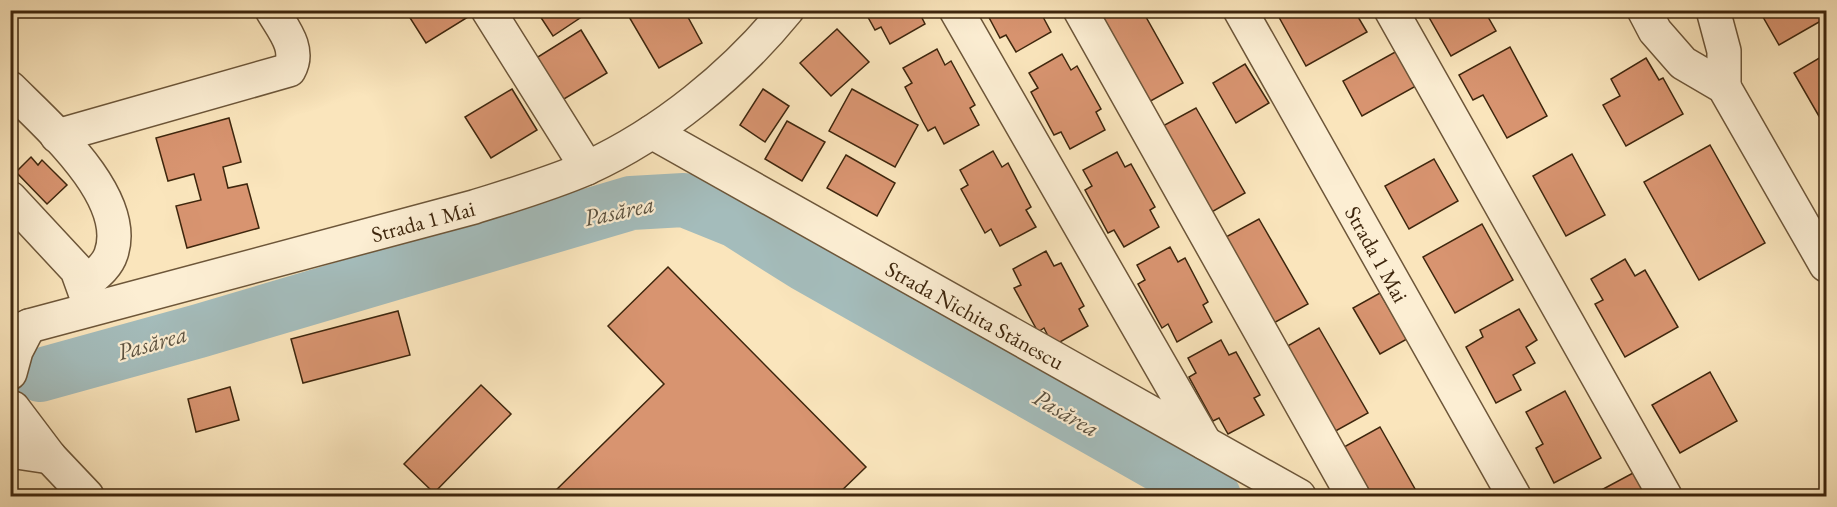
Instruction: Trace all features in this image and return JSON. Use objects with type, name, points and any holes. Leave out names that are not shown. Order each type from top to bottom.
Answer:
[{"type":"street","points":[[57,136],[289,70],[294,60],[294,49],[272,10]]},
{"type":"street","points":[[488,10],[587,168]]},
{"type":"street","name":"Strada 1 Mai","points":[[20,331],[88,298],[474,207],[587,168],[652,132],[741,61],[787,10]]},
{"type":"street","points":[[956,10],[1206,445]]},
{"type":"street","points":[[1080,10],[1353,496]]},
{"type":"street","name":"Strada 1 Mai","points":[[1240,10],[1514,496]]},
{"type":"street","points":[[1391,10],[1665,496]]},
{"type":"street","points":[[1644,10],[1655,30],[1683,63],[1724,87],[1827,265]]},
{"type":"street","points":[[1713,10],[1724,51],[1724,87]]},
{"type":"street","points":[[10,88],[57,136],[98,185],[108,208],[114,233],[111,254],[88,298]]},
{"type":"street","name":"Strada Nichita Stănescu","points":[[652,132],[1299,496]]},
{"type":"street","points":[[10,198],[68,257],[88,298]]},
{"type":"street","points":[[10,373],[20,331]]},
{"type":"street","points":[[12,408],[51,457],[87,496]]},
{"type":"street","points":[[10,451],[51,457]]},
{"type":"building","points":[[405,10],[464,10],[468,17],[426,43]]},
{"type":"building","points":[[536,10],[588,10],[589,12],[553,36]]},
{"type":"building","points":[[625,10],[684,10],[702,43],[659,68]]},
{"type":"building","points":[[864,10],[918,10],[925,24],[890,44],[881,27],[875,30]]},
{"type":"building","points":[[985,10],[1046,10],[1047,13],[1042,15],[1051,32],[1016,52],[1006,35],[1000,38]]},
{"type":"building","points":[[1112,10],[1142,10],[1183,83],[1147,103],[1099,18]]},
{"type":"building","points":[[1275,10],[1354,10],[1367,32],[1306,66]]},
{"type":"building","points":[[1430,10],[1484,10],[1496,31],[1451,56],[1426,12]]},
{"type":"building","points":[[1759,10],[1826,10],[1826,18],[1779,45]]},
{"type":"building","points":[[837,29],[869,62],[831,96],[800,63]]},
{"type":"building","points":[[581,30],[607,73],[559,102],[533,60]]},
{"type":"building","points":[[1510,47],[1547,116],[1507,138],[1483,95],[1473,100],[1459,75]]},
{"type":"building","points":[[937,49],[945,65],[951,61],[975,105],[970,108],[979,125],[944,144],[935,127],[928,131],[923,122],[905,87],[912,83],[903,68]]},
{"type":"building","points":[[1397,51],[1416,86],[1362,116],[1343,81]]},
{"type":"building","points":[[1062,54],[1071,70],[1077,66],[1101,109],[1096,112],[1105,130],[1070,149],[1061,132],[1054,135],[1031,92],[1038,88],[1029,73]]},
{"type":"building","points":[[1826,54],[1826,115],[1820,118],[1794,73]]},
{"type":"building","points":[[1646,58],[1659,80],[1663,78],[1683,114],[1626,146],[1603,105],[1620,96],[1611,79]]},
{"type":"building","points":[[1245,64],[1269,103],[1236,123],[1213,83]]},
{"type":"building","points":[[512,89],[537,130],[491,158],[465,117]]},
{"type":"building","points":[[763,89],[789,106],[765,142],[740,125]]},
{"type":"building","points":[[852,89],[918,125],[895,167],[829,131]]},
{"type":"building","points":[[1196,108],[1245,193],[1210,213],[1161,127]]},
{"type":"building","points":[[229,118],[241,162],[223,167],[228,188],[247,184],[259,228],[187,248],[176,206],[201,200],[194,174],[168,181],[156,138]]},
{"type":"building","points":[[787,121],[825,142],[802,181],[765,159]]},
{"type":"building","points":[[1710,145],[1765,243],[1699,280],[1644,182]]},
{"type":"building","points":[[993,151],[1002,167],[1008,163],[1031,207],[1026,210],[1036,227],[1000,246],[991,229],[985,233],[961,189],[968,185],[960,170]]},
{"type":"building","points":[[1117,152],[1125,167],[1131,164],[1155,207],[1150,210],[1159,227],[1124,247],[1114,230],[1108,233],[1085,190],[1092,186],[1083,170]]},
{"type":"building","points":[[1572,154],[1605,215],[1566,236],[1533,176]]},
{"type":"building","points":[[846,155],[895,183],[877,216],[827,188]]},
{"type":"building","points":[[31,157],[38,165],[42,160],[67,185],[47,204],[16,172]]},
{"type":"building","points":[[1434,159],[1458,201],[1409,229],[1385,186]]},
{"type":"building","points":[[1259,219],[1308,304],[1272,324],[1224,238]]},
{"type":"building","points":[[1482,224],[1513,280],[1455,313],[1423,257]]},
{"type":"building","points":[[1170,247],[1178,262],[1185,258],[1208,302],[1203,305],[1212,322],[1177,342],[1168,324],[1162,328],[1138,284],[1145,280],[1137,265]]},
{"type":"building","points":[[1046,251],[1054,266],[1061,263],[1084,306],[1079,309],[1088,326],[1053,346],[1044,328],[1038,332],[1014,288],[1021,285],[1013,269]]},
{"type":"building","points":[[1625,259],[1635,276],[1645,270],[1678,327],[1625,357],[1595,304],[1603,300],[1591,279]]},
{"type":"building","points":[[668,267],[866,467],[836,496],[550,496],[664,384],[608,326]]},
{"type":"building","points":[[1380,293],[1407,339],[1380,354],[1353,308]]},
{"type":"building","points":[[1519,309],[1537,340],[1526,347],[1535,363],[1513,375],[1521,390],[1496,403],[1466,347],[1483,337],[1480,330]]},
{"type":"building","points":[[398,311],[410,355],[303,383],[291,339]]},
{"type":"building","points":[[1319,328],[1368,413],[1332,433],[1284,348]]},
{"type":"building","points":[[1221,340],[1229,355],[1236,352],[1260,395],[1254,398],[1264,415],[1228,434],[1219,418],[1213,421],[1189,377],[1196,373],[1188,358]]},
{"type":"building","points":[[1710,372],[1737,421],[1680,453],[1652,405]]},
{"type":"building","points":[[481,385],[511,414],[434,493],[404,464]]},
{"type":"building","points":[[230,387],[239,420],[196,432],[188,399]]},
{"type":"building","points":[[1565,391],[1601,458],[1554,483],[1536,448],[1543,444],[1526,412]]},
{"type":"building","points":[[1380,427],[1419,496],[1372,496],[1344,447]]},
{"type":"building","points":[[1633,473],[1646,496],[1592,496],[1592,495]]},
{"type":"waterway","name":"Pasărea","points":[[40,375],[199,331],[631,203],[684,200],[736,221],[804,264],[1214,496]]}]
